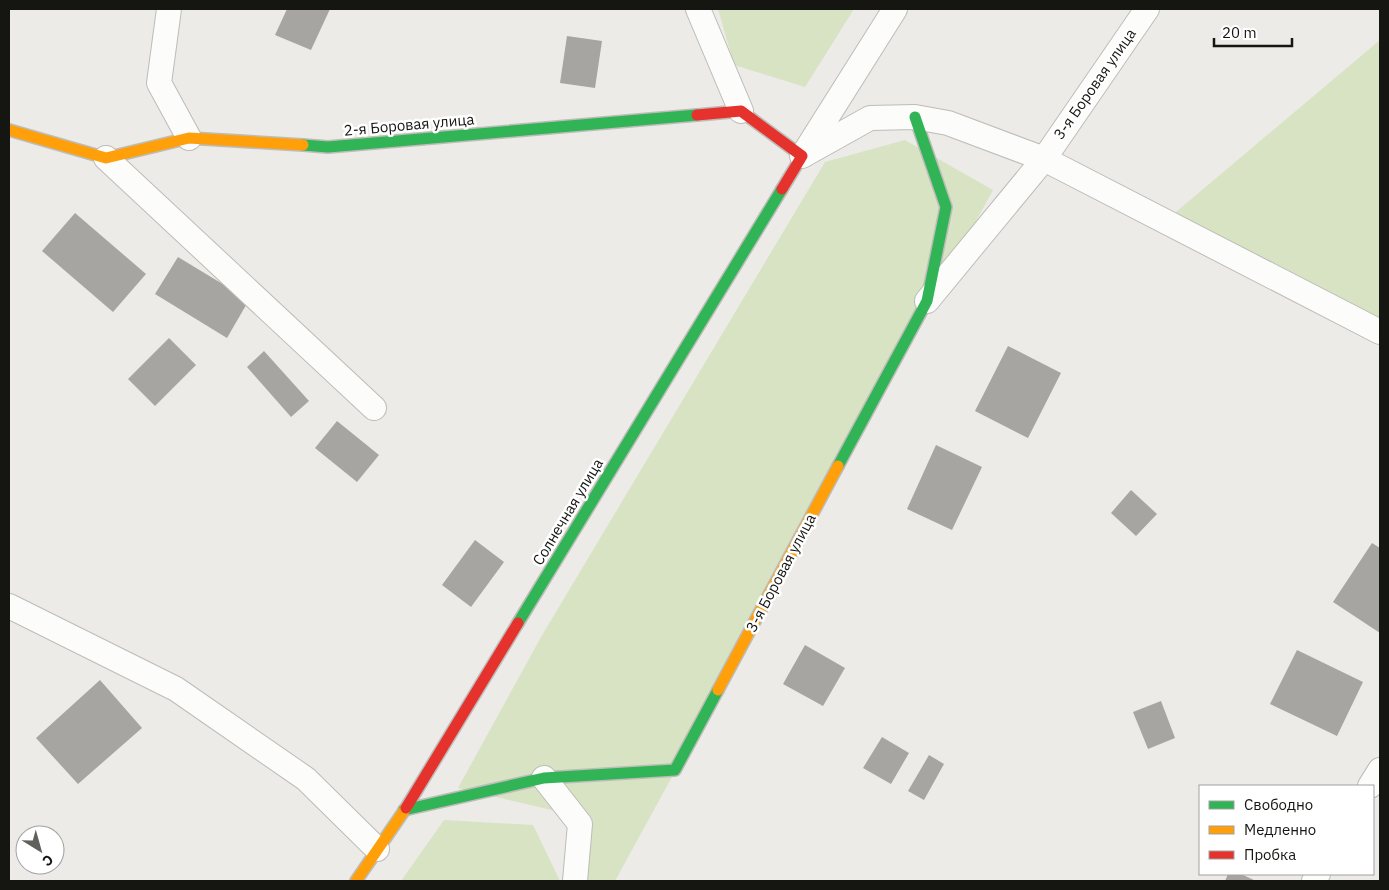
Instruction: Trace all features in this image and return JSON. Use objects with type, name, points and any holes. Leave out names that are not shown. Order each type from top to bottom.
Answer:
[{"type":"street","points":[[169,9],[159,83],[189,138]]},
{"type":"street","points":[[698,9],[740,111],[802,156]]},
{"type":"street","points":[[802,156],[895,9]]},
{"type":"street","name":"3-я Боровая улица","points":[[404,810],[544,778],[675,770],[927,301],[1044,159],[1147,9]]},
{"type":"street","name":"2-я Боровая улица","points":[[9,130],[106,158],[189,138],[328,148],[740,111]]},
{"type":"street","points":[[802,156],[870,118],[915,117],[948,123],[1044,159],[1380,332]]},
{"type":"street","name":"3-я Боровая улица","points":[[915,117],[946,207],[927,301]]},
{"type":"street","name":"Солнечная улица","points":[[356,881],[404,810],[802,156]]},
{"type":"street","points":[[106,158],[374,408]]},
{"type":"street","points":[[9,606],[176,689],[306,779],[377,849]]},
{"type":"street","points":[[1371,785],[1380,770]]},
{"type":"street","points":[[544,778],[580,824],[575,881]]},
{"type":"green space","points":[[718,9],[854,9],[805,87],[734,65]]},
{"type":"green space","points":[[1380,40],[1380,323],[1170,217]]},
{"type":"green space","points":[[905,140],[993,190],[615,881],[581,881],[573,815],[458,788],[541,637],[825,162]]},
{"type":"green space","points":[[444,820],[533,825],[560,881],[401,881]]},
{"type":"building","points":[[287,9],[330,9],[311,50],[275,35]]},
{"type":"building","points":[[567,36],[602,41],[595,88],[560,83]]},
{"type":"building","points":[[75,213],[146,274],[113,312],[42,251]]},
{"type":"building","points":[[178,257],[249,300],[227,338],[155,294]]},
{"type":"building","points":[[169,338],[196,365],[155,406],[128,379]]},
{"type":"building","points":[[1008,346],[1061,373],[1028,438],[975,411]]},
{"type":"building","points":[[264,351],[309,401],[291,417],[247,367]]},
{"type":"building","points":[[337,421],[379,455],[357,482],[315,448]]},
{"type":"building","points":[[936,445],[982,467],[952,530],[907,509]]},
{"type":"building","points":[[1131,490],[1157,514],[1136,536],[1111,513]]},
{"type":"building","points":[[475,540],[504,562],[471,607],[442,585]]},
{"type":"building","points":[[1372,543],[1380,548],[1380,633],[1333,602]]},
{"type":"building","points":[[805,645],[845,668],[823,706],[783,684]]},
{"type":"building","points":[[1297,650],[1363,682],[1337,736],[1270,704]]},
{"type":"building","points":[[100,680],[142,728],[78,784],[36,738]]},
{"type":"building","points":[[1161,701],[1175,738],[1148,749],[1133,712]]},
{"type":"building","points":[[882,737],[909,753],[891,784],[863,768]]},
{"type":"building","points":[[929,755],[944,764],[924,800],[908,791]]},
{"type":"building","points":[[1228,875],[1243,875],[1256,881],[1225,881]]},
{"type":"traffic: fast","points":[[303,145],[328,147],[697,115]]},
{"type":"traffic: fast","points":[[838,466],[927,301],[946,207],[915,117]]},
{"type":"traffic: fast","points":[[518,623],[782,189]]},
{"type":"traffic: fast","points":[[404,810],[544,778],[675,770],[718,690]]},
{"type":"traffic: slow","points":[[9,130],[106,158],[189,138],[303,145]]},
{"type":"traffic: slow","points":[[718,690],[838,466]]},
{"type":"traffic: slow","points":[[356,881],[406,808]]},
{"type":"traffic: jam","points":[[697,115],[741,111],[802,156],[782,189]]},
{"type":"traffic: jam","points":[[406,808],[518,623]]}]
